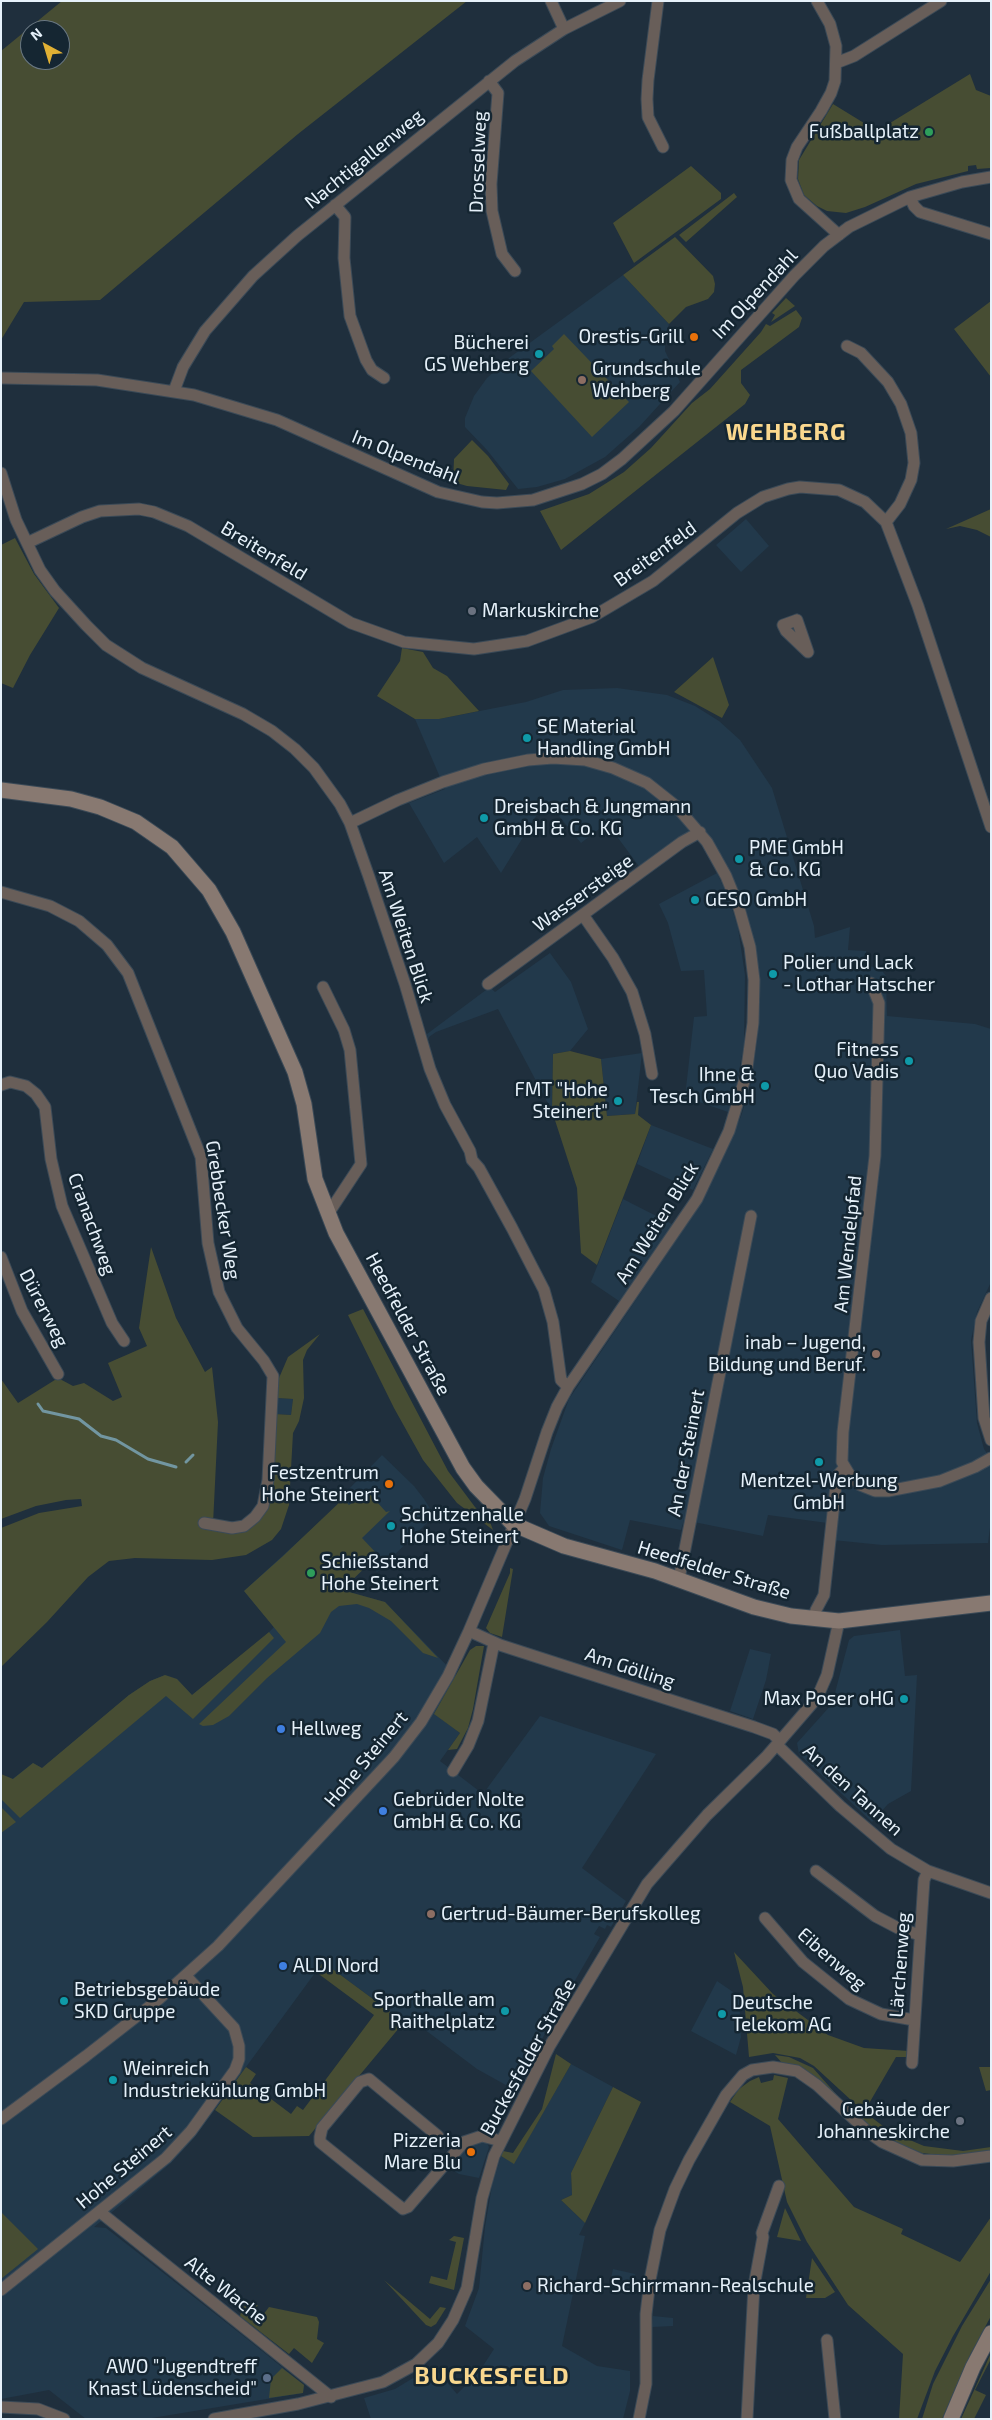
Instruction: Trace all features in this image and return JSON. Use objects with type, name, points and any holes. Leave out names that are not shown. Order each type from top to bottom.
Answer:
[{"type":"main road","name":"Heedfelder Straße","points":[[1,790],[71,799],[121,814],[160,838],[185,860],[200,877],[233,932],[295,1072],[304,1104],[315,1179],[328,1214],[351,1262],[460,1463],[476,1486],[513,1524],[564,1546],[656,1571],[754,1607],[814,1619],[839,1622],[991,1603]]},
{"type":"main road","points":[[951,2419],[969,2374],[991,2333]]},
{"type":"street","points":[[551,1],[564,29]]},
{"type":"street","name":"Nachtigallenweg","points":[[174,391],[183,367],[196,345],[227,304],[275,256],[335,205],[515,61],[564,29],[620,1]]},
{"type":"street","points":[[658,1],[647,99],[648,117],[663,147]]},
{"type":"street","points":[[817,1],[826,14],[833,33],[836,46],[836,62],[831,93],[797,147],[792,160],[791,180],[799,199],[839,235]]},
{"type":"street","points":[[836,62],[854,56],[941,1]]},
{"type":"street","name":"Drosselweg","points":[[489,81],[498,93],[492,168],[492,211],[502,254],[514,271]]},
{"type":"street","name":"Im Olpendahl","points":[[1,378],[97,380],[174,391],[219,400],[277,420],[445,494],[472,501],[497,503],[543,498],[582,484],[602,474],[622,459],[674,411],[777,294],[839,235],[855,224],[910,197],[944,186],[991,177]]},
{"type":"street","points":[[910,197],[914,206],[920,212],[991,234]]},
{"type":"street","points":[[335,205],[344,218],[345,276],[354,330],[372,370],[384,378]]},
{"type":"street","points":[[847,346],[861,353],[888,382],[901,404],[911,433],[914,463],[911,480],[900,504],[886,522]]},
{"type":"street","name":"Am Weiten Blick","points":[[1,473],[16,520],[40,570],[55,591],[106,645],[142,668],[243,714],[285,740],[323,779],[350,823],[405,984],[430,1069],[472,1160],[479,1168],[544,1290],[553,1322],[561,1380],[568,1388]]},
{"type":"street","name":"Breitenfeld","points":[[26,543],[68,523],[100,511],[131,509],[154,512],[188,526],[352,622],[404,642],[474,649],[526,640],[592,616],[649,584],[686,556],[737,512],[771,493],[800,488],[839,490],[865,502],[886,522],[921,616],[991,828]]},
{"type":"street","name":"Am Weiten Blick","points":[[350,823],[398,800],[484,769],[528,760],[558,758],[601,764],[641,780],[676,806],[700,832],[726,876],[739,908],[750,946],[754,980],[754,1023],[746,1075],[729,1131],[697,1199],[568,1388],[547,1432],[528,1491],[513,1524]]},
{"type":"street","name":"Wassersteige","points":[[488,984],[677,846],[700,832]]},
{"type":"street","name":"Grebbecker Weg","points":[[1,892],[50,906],[79,921],[107,945],[128,973],[200,1157],[208,1242],[219,1292],[237,1328],[273,1376],[268,1480],[263,1506],[255,1517],[244,1526],[232,1528],[204,1523]]},
{"type":"street","points":[[583,915],[613,958],[632,992],[645,1034],[652,1074]]},
{"type":"street","name":"Am Wendelpfad","points":[[844,1468],[841,1455],[843,1432],[876,1147],[880,1003],[871,983]]},
{"type":"street","points":[[323,986],[344,1030],[350,1050],[361,1164],[328,1214]]},
{"type":"street","name":"Cranachweg","points":[[1,1085],[10,1082],[26,1086],[36,1094],[45,1107],[51,1159],[62,1206],[110,1318],[124,1341]]},
{"type":"street","name":"An der Steinert","points":[[679,1580],[751,1216]]},
{"type":"street","name":"Dürerweg","points":[[1,1257],[22,1311],[58,1374]]},
{"type":"street","points":[[991,1298],[981,1321],[979,1342],[984,1418],[991,1440]]},
{"type":"street","points":[[814,1619],[816,1610],[824,1595],[837,1476],[844,1468],[851,1478],[867,1489],[888,1491],[940,1481],[976,1467],[991,1458]]},
{"type":"street","name":"Hohe Steinert","points":[[1,2119],[86,2056],[186,1976],[259,1904],[394,1757],[429,1710],[451,1670],[513,1524]]},
{"type":"street","name":"Buckesfelder Straße","points":[[214,2419],[331,2397],[384,2382],[404,2372],[427,2355],[447,2331],[467,2288],[482,2198],[500,2141],[549,2047],[637,1898],[675,1850],[779,1743],[812,1704],[822,1688],[833,1655],[839,1622]]},
{"type":"street","name":"Am Gölling","points":[[468,1632],[494,1643],[735,1720],[773,1734],[779,1743]]},
{"type":"street","points":[[452,1771],[468,1746],[478,1721],[494,1643]]},
{"type":"street","name":"An den Tannen","points":[[779,1743],[873,1836],[928,1871],[991,1893]]},
{"type":"street","points":[[816,1871],[875,1916],[903,1930],[920,1935]]},
{"type":"street","name":"Lärchenweg","points":[[912,2063],[924,1880],[928,1871]]},
{"type":"street","name":"Eibenweg","points":[[765,1918],[803,1962],[849,1999],[884,2015],[914,2020]]},
{"type":"street","name":"Hohe Steinert","points":[[1,2290],[154,2168],[182,2142],[237,2066],[239,2046],[234,2028],[186,1976]]},
{"type":"street","points":[[639,2419],[646,2386],[647,2304],[660,2230],[671,2197],[689,2160],[729,2090],[743,2075],[752,2070],[773,2066],[797,2071],[817,2085],[868,2132],[882,2142],[922,2160],[953,2161],[991,2156]]},
{"type":"street","points":[[438,2136],[369,2079],[360,2082],[322,2128],[320,2142],[403,2209],[408,2207],[464,2142],[482,2136],[500,2141]]},
{"type":"street","points":[[747,2419],[754,2286],[763,2237],[762,2233],[779,2186]]},
{"type":"street","name":"Alte Wache","points":[[100,2212],[331,2397]]},
{"type":"street","points":[[827,2340],[835,2419]]},
{"type":"street","points":[[12,2419],[7,2406],[38,2409],[64,2419]]},
{"type":"shaded area","name":"Grundschule Wehberg","points":[[623,275],[669,324],[665,338],[665,351],[680,382],[639,427],[605,457],[565,479],[537,487],[518,489],[487,450],[465,427],[465,418],[474,396],[487,378],[509,358]]},
{"type":"shaded area","points":[[746,519],[769,546],[741,572],[716,545]]},
{"type":"shaded area","points":[[617,688],[667,695],[695,706],[719,721],[740,740],[772,788],[814,926],[815,938],[850,927],[848,950],[866,951],[867,966],[880,968],[886,976],[887,1016],[975,1024],[991,1029],[991,1282],[977,1312],[971,1340],[977,1423],[984,1449],[991,1459],[991,1520],[988,1543],[882,1545],[833,1540],[835,1524],[768,1515],[763,1536],[684,1520],[681,1530],[630,1520],[622,1550],[549,1526],[540,1513],[543,1478],[569,1399],[696,1211],[722,1160],[741,1116],[750,1088],[757,1043],[759,1000],[756,952],[746,909],[732,875],[701,825],[641,869],[607,823],[581,843],[546,800],[501,873],[477,837],[444,863],[409,803],[445,789],[415,719],[439,719],[526,702],[563,690]]},
{"type":"shaded area","points":[[717,873],[729,899],[738,928],[745,975],[744,1044],[736,1088],[728,1112],[685,1097],[694,1017],[707,1016],[704,970],[681,971],[668,923],[659,904]]},
{"type":"shaded area","points":[[550,953],[571,982],[588,1029],[570,1051],[553,1054],[552,1111],[498,1009],[436,1032],[428,1040],[427,1034],[490,987],[495,992]]},
{"type":"shaded area","points":[[642,1053],[635,1114],[607,1116],[601,1059]]},
{"type":"shaded area","points":[[651,1125],[713,1149],[693,1190],[637,1164]]},
{"type":"shaded area","points":[[623,1199],[672,1224],[619,1301],[591,1282]]},
{"type":"shaded area","points":[[277,1398],[293,1399],[291,1415],[275,1414]]},
{"type":"shaded area","points":[[382,1455],[414,1486],[424,1499],[431,1510],[430,1520],[377,1572],[369,1564],[342,1590],[385,1602],[457,1676],[435,1714],[460,1733],[440,1761],[483,1794],[540,1716],[656,1754],[582,1868],[626,1901],[611,1927],[607,1925],[605,1929],[599,1926],[594,1934],[600,1937],[569,1991],[567,1990],[565,1994],[567,1995],[538,2046],[519,2088],[513,2089],[477,2069],[408,2017],[404,2022],[323,1962],[194,2138],[171,2163],[94,2227],[106,2228],[251,2342],[304,2385],[303,2393],[146,2419],[86,2419],[49,2390],[1,2399],[1,1788],[33,1763],[42,1768],[129,1695],[150,1681],[165,1675],[177,1679],[192,1695],[264,1637],[274,1627],[244,1591],[350,1494],[347,1491]]},
{"type":"shaded area","points":[[900,1630],[905,1676],[917,1675],[911,1791],[888,1804],[872,1822],[799,1754],[797,1743],[832,1704],[849,1640],[854,1636]]},
{"type":"shaded area","points":[[750,1649],[771,1654],[766,1680],[753,1719],[730,1711]]},
{"type":"shaded area","points":[[717,1981],[739,1996],[741,2037],[736,2055],[691,2031]]},
{"type":"shaded area","name":"Richard-Schirrmann-Realschule","points":[[571,2064],[613,2087],[571,2173],[572,2195],[561,2200],[585,2223],[579,2235],[585,2236],[562,2346],[597,2366],[630,2371],[630,2391],[623,2419],[371,2419],[364,2398],[395,2389],[433,2366],[457,2394],[479,2372],[494,2349],[465,2326],[479,2288],[485,2227],[492,2186],[501,2156],[514,2163]]},
{"type":"shaded area","points":[[486,2141],[489,2147],[479,2178],[459,2174],[446,2166],[460,2150],[474,2142]]},
{"type":"shaded area","points":[[613,2269],[635,2274],[634,2282],[611,2278]]},
{"type":"shaded area","points":[[653,2316],[673,2318],[673,2326],[652,2327]]},
{"type":"green space","points":[[62,1],[467,1],[298,134],[100,300],[24,302],[1,340],[1,51],[20,35],[20,70],[70,70],[70,20],[39,20]]},
{"type":"green space","points":[[970,74],[976,90],[991,96],[991,168],[977,169],[976,165],[968,166],[968,171],[916,184],[865,207],[846,213],[827,211],[817,206],[804,195],[798,179],[799,160],[833,104],[877,131]]},
{"type":"green space","points":[[691,166],[721,193],[721,199],[634,263],[613,223]]},
{"type":"green space","points":[[734,193],[737,197],[686,242],[679,235]]},
{"type":"green space","points":[[675,237],[713,276],[715,284],[714,292],[708,299],[686,307],[669,324],[623,275]]},
{"type":"green space","points":[[786,298],[795,306],[771,322],[775,315],[772,313]]},
{"type":"green space","points":[[991,301],[991,377],[954,329]]},
{"type":"green space","points":[[796,310],[802,318],[799,327],[741,370],[741,383],[750,395],[745,404],[561,550],[540,511],[589,494],[624,472],[651,448],[692,403],[710,389],[766,324],[770,326]]},
{"type":"green space","points":[[564,334],[629,402],[592,437],[531,371],[554,349],[552,346]]},
{"type":"green space","points":[[472,440],[488,456],[509,484],[506,490],[467,486],[453,482],[454,459]]},
{"type":"green space","points":[[991,509],[991,537],[977,530],[960,526],[946,529]]},
{"type":"green space","points":[[15,538],[34,574],[59,608],[30,655],[13,688],[1,683],[1,545]]},
{"type":"green space","points":[[402,648],[423,652],[433,668],[447,676],[479,711],[439,719],[415,719],[377,696],[400,661]]},
{"type":"green space","points":[[713,657],[729,705],[722,718],[674,692]]},
{"type":"green space","points":[[570,1051],[601,1059],[607,1116],[635,1114],[637,1102],[639,1102],[638,1115],[651,1125],[597,1265],[581,1253],[577,1188],[552,1111],[553,1054]]},
{"type":"green space","points":[[151,1247],[176,1318],[205,1372],[212,1367],[218,1422],[213,1524],[258,1520],[275,1414],[291,1415],[293,1399],[277,1398],[279,1378],[288,1357],[320,1334],[307,1350],[303,1360],[304,1398],[299,1421],[293,1433],[289,1505],[281,1529],[272,1540],[246,1555],[212,1560],[135,1558],[109,1561],[88,1577],[47,1622],[1,1667],[1,1528],[39,1513],[82,1506],[81,1499],[66,1500],[36,1506],[1,1519],[1,1379],[18,1403],[58,1378],[73,1386],[84,1383],[113,1401],[122,1397],[108,1363],[147,1346],[139,1328]]},
{"type":"green space","points":[[363,1309],[448,1471],[475,1507],[490,1522],[493,1530],[457,1503],[423,1460],[394,1408],[348,1315]]},
{"type":"green space","name":"Schießstand Hohe Steinert","points":[[367,1491],[386,1512],[390,1511],[362,1538],[378,1555],[342,1590],[385,1602],[438,1658],[423,1653],[391,1621],[369,1608],[357,1604],[339,1606],[331,1612],[320,1633],[267,1678],[229,1716],[213,1725],[203,1726],[199,1724],[286,1642],[244,1591],[343,1499],[349,1505]]},
{"type":"green space","points":[[510,1568],[513,1569],[502,1637],[490,1633],[486,1628],[510,1573]]},
{"type":"green space","points":[[269,1632],[274,1638],[193,1719],[166,1696],[20,1818],[1,1799],[1,1774],[13,1779],[33,1763],[42,1768],[129,1695],[150,1681],[165,1675],[177,1679],[192,1695]]},
{"type":"green space","points":[[476,1646],[484,1646],[468,1728],[457,1749],[448,1750],[460,1733],[434,1714],[470,1650]]},
{"type":"green space","points":[[1,1807],[16,1822],[1,1833]]},
{"type":"green space","points":[[734,1952],[773,1994],[828,2035],[864,2048],[909,2051],[908,2057],[896,2057],[864,2112],[814,2066],[800,2058],[773,2053],[749,2057],[743,1987]]},
{"type":"green space","points":[[323,1962],[404,2022],[309,2136],[253,2137],[215,2110],[246,2067],[256,2074],[250,2083],[291,2114],[297,2106],[303,2110],[374,2015],[316,1972]]},
{"type":"green space","points":[[556,2054],[571,2064],[514,2164],[501,2156],[503,2151],[513,2153],[542,2109]]},
{"type":"green space","points":[[775,2055],[789,2057],[813,2068],[843,2102],[782,2063]]},
{"type":"green space","points":[[979,2067],[991,2067],[991,2090],[986,2091]]},
{"type":"green space","points":[[774,2075],[788,2078],[778,2119],[854,2207],[903,2229],[901,2234],[960,2262],[991,2217],[991,2271],[935,2371],[917,2419],[899,2419],[903,2354],[848,2305],[807,2242],[787,2202],[770,2126],[730,2102],[739,2089],[750,2081],[759,2077],[761,2083],[773,2080]]},
{"type":"green space","points":[[613,2087],[641,2102],[585,2223],[561,2200],[572,2195],[571,2173]]},
{"type":"green space","points":[[867,2114],[891,2132],[924,2146],[963,2151],[991,2147],[991,2151],[947,2156],[922,2153],[894,2142],[875,2130],[862,2119]]},
{"type":"green space","points":[[785,2208],[801,2241],[777,2237]]},
{"type":"green space","points":[[1,2212],[38,2249],[1,2279]]},
{"type":"green space","points":[[454,2236],[464,2238],[454,2290],[429,2283],[431,2276],[447,2280],[456,2242],[449,2240]]},
{"type":"green space","points":[[812,2258],[835,2292],[825,2298],[806,2298]]},
{"type":"green space","points":[[991,2279],[991,2316],[970,2355],[942,2419],[922,2419],[933,2384],[962,2326]]},
{"type":"green space","points":[[384,2280],[430,2319],[440,2307],[446,2308],[436,2324],[431,2327],[426,2325]]},
{"type":"green space","points":[[247,2304],[258,2305],[252,2315],[255,2318],[260,2312],[263,2315],[269,2307],[317,2317],[319,2322],[317,2339],[324,2343],[312,2363],[294,2348],[289,2354],[240,2316],[242,2308]]},
{"type":"green space","points":[[991,2353],[991,2359],[975,2390],[986,2395],[974,2419],[961,2419]]},
{"type":"green space","points":[[282,2368],[304,2385],[303,2393],[269,2398],[271,2379]]},
{"type":"waterway","points":[[38,1404],[43,1411],[79,1419],[101,1436],[116,1440],[148,1459],[176,1467]]},
{"type":"waterway","points":[[186,1462],[193,1455]]},
{"type":"place","name":"Fußballplatz","points":[[929,132]]},
{"type":"place","name":"Orestis-Grill","points":[[694,337]]},
{"type":"place","name":"Bücherei GS Wehberg","points":[[539,354]]},
{"type":"place","name":"Grundschule Wehberg","points":[[582,380]]},
{"type":"place","name":"Markuskirche","points":[[472,611]]},
{"type":"place","name":"SE Material Handling GmbH","points":[[527,738]]},
{"type":"place","name":"Dreisbach & Jungmann GmbH & Co. KG","points":[[484,818]]},
{"type":"place","name":"PME GmbH & Co. KG","points":[[739,859]]},
{"type":"place","name":"GESO GmbH","points":[[695,900]]},
{"type":"place","name":"Polier und Lack - Lothar Hatscher","points":[[773,974]]},
{"type":"place","name":"Fitness Quo Vadis","points":[[909,1061]]},
{"type":"place","name":"Ihne & Tesch GmbH","points":[[765,1086]]},
{"type":"place","name":"FMT \"Hohe Steinert\"","points":[[618,1101]]},
{"type":"place","name":"inab – Jugend, Bildung und Beruf.","points":[[876,1354]]},
{"type":"place","name":"Mentzel-Werbung GmbH","points":[[819,1462]]},
{"type":"place","name":"Festzentrum Hohe Steinert","points":[[389,1484]]},
{"type":"place","name":"Schützenhalle Hohe Steinert","points":[[391,1526]]},
{"type":"place","name":"Schießstand Hohe Steinert","points":[[311,1573]]},
{"type":"place","name":"Max Poser oHG","points":[[904,1699]]},
{"type":"place","name":"Hellweg","points":[[281,1729]]},
{"type":"place","name":"Gebrüder Nolte GmbH & Co. KG","points":[[383,1811]]},
{"type":"place","name":"Gertrud-Bäumer-Berufskolleg","points":[[431,1914]]},
{"type":"place","name":"ALDI Nord","points":[[283,1966]]},
{"type":"place","name":"Betriebsgebäude SKD Gruppe","points":[[64,2001]]},
{"type":"place","name":"Sporthalle am Raithelplatz","points":[[505,2011]]},
{"type":"place","name":"Deutsche Telekom AG","points":[[722,2014]]},
{"type":"place","name":"Weinreich Industriekühlung GmbH","points":[[113,2080]]},
{"type":"place","name":"Gebäude der Johanneskirche","points":[[960,2121]]},
{"type":"place","name":"Pizzeria Mare Blu","points":[[471,2152]]},
{"type":"place","name":"Richard-Schirrmann-Realschule","points":[[527,2286]]},
{"type":"place","name":"AWO \"Jugendtreff Knast Lüdenscheid\"","points":[[267,2378]]},
{"type":"district","name":"WEHBERG","points":[[786,432]]},
{"type":"district","name":"BUCKESFELD","points":[[492,2376]]}]
